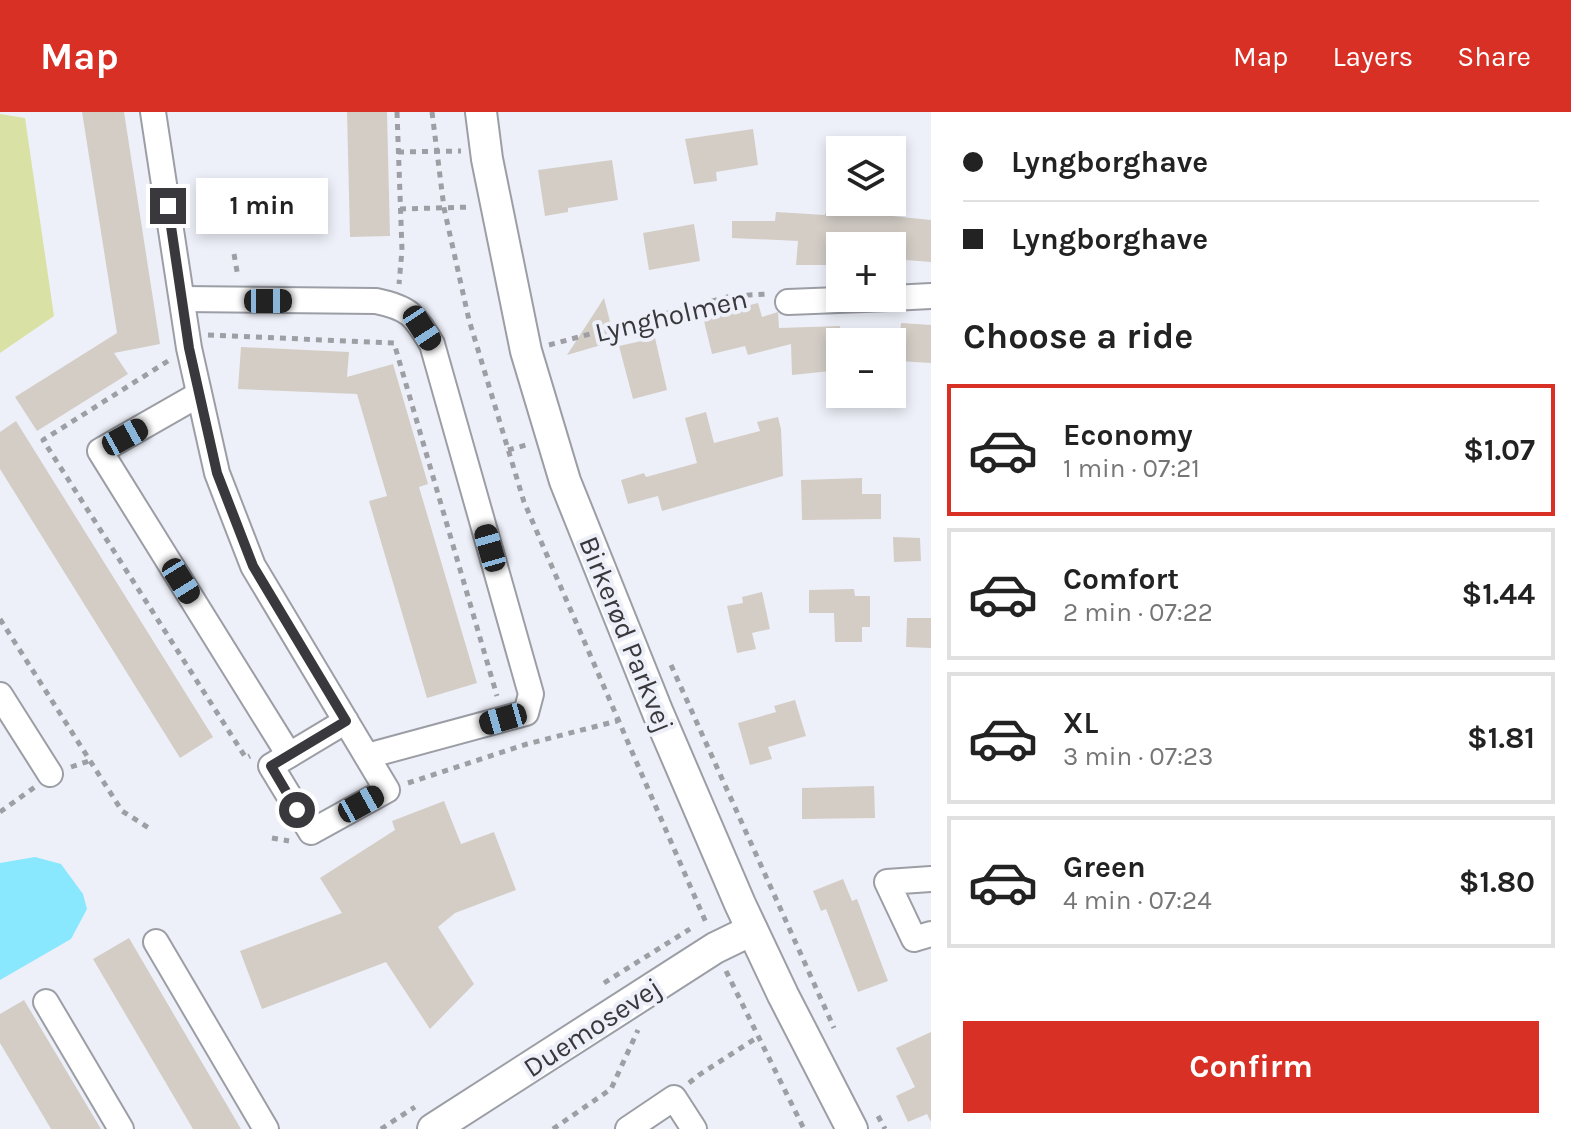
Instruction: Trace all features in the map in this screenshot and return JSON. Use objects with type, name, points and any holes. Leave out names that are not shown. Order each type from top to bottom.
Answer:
[{"type":"street","points":[[153,112],[187,334],[217,473],[253,566],[346,721],[367,756],[387,790],[311,832],[271,766],[346,721]]},
{"type":"street","name":"Birkerød Parkvej","points":[[481,112],[496,206],[526,351],[565,481],[658,713],[752,930],[852,1129]]},
{"type":"street","name":"Lyngholmen","points":[[906,297],[931,296]]},
{"type":"street","points":[[182,299],[376,301],[398,305],[412,312],[432,344],[531,694],[526,713],[367,756]]},
{"type":"street","name":"Lyngholmen","points":[[788,302],[826,301]]},
{"type":"street","points":[[198,395],[100,451],[289,755]]},
{"type":"street","points":[[0,695],[50,774]]},
{"type":"street","points":[[931,879],[887,882],[914,939],[931,934]]},
{"type":"street","name":"Duemosevej","points":[[433,1129],[715,948],[752,930]]},
{"type":"street","points":[[156,942],[266,1129]]},
{"type":"street","points":[[46,1002],[121,1129]]},
{"type":"street","points":[[628,1129],[674,1098],[694,1129]]},
{"type":"path","points":[[397,112],[402,250],[398,305]]},
{"type":"path","points":[[432,112],[444,208],[469,320],[524,502],[705,921]]},
{"type":"path","points":[[398,152],[486,150]]},
{"type":"path","points":[[400,209],[496,206]]},
{"type":"path","name":"Lyngholmen","points":[[552,358],[548,345],[731,296],[779,294],[788,302]]},
{"type":"path","points":[[187,334],[394,343],[503,719]]},
{"type":"path","points":[[0,619],[122,811],[149,828]]},
{"type":"path","points":[[670,663],[839,1039]]},
{"type":"path","points":[[387,790],[527,744],[617,721]]},
{"type":"path","points":[[0,812],[26,796],[50,774]]},
{"type":"path","points":[[720,979],[728,974],[804,1129]]},
{"type":"path","points":[[553,1129],[611,1089],[639,1027]]},
{"type":"path","points":[[674,1098],[699,1075],[758,1037]]},
{"type":"path","points":[[872,1103],[885,1129]]},
{"type":"green space","points":[[0,114],[25,118],[54,316],[0,353]]},
{"type":"water","points":[[35,857],[61,864],[83,894],[87,909],[71,939],[0,980],[0,863]]},
{"type":"building","points":[[82,112],[124,112],[160,344],[114,353],[128,374],[37,431],[15,397],[117,333]]},
{"type":"building","points":[[347,112],[387,112],[390,236],[350,237]]},
{"type":"building","points":[[753,129],[758,165],[716,172],[717,181],[694,184],[685,139]]},
{"type":"building","points":[[612,160],[618,200],[568,208],[568,212],[545,216],[538,170]]},
{"type":"building","points":[[776,212],[931,220],[931,262],[906,260],[906,232],[826,232],[826,265],[796,265],[798,241],[732,238],[732,221],[775,221]]},
{"type":"building","points":[[694,224],[700,261],[649,270],[643,233]]},
{"type":"building","points":[[604,298],[615,341],[567,355]]},
{"type":"building","points":[[758,303],[762,317],[778,312],[779,328],[840,326],[840,328],[826,328],[826,371],[792,375],[791,344],[748,355],[745,346],[712,354],[703,317]]},
{"type":"building","points":[[901,323],[931,325],[931,363],[906,361],[906,328],[901,328]]},
{"type":"building","points":[[655,338],[667,390],[633,399],[619,346]]},
{"type":"building","points":[[241,347],[349,352],[347,377],[393,364],[428,484],[419,487],[477,683],[427,698],[369,501],[387,496],[357,394],[238,389]]},
{"type":"building","points":[[706,412],[714,443],[760,431],[757,422],[778,417],[783,476],[662,511],[658,496],[628,504],[621,480],[644,473],[646,477],[697,463],[685,418]]},
{"type":"building","points":[[16,421],[213,737],[180,758],[0,469],[0,432]]},
{"type":"building","points":[[862,478],[862,494],[881,494],[881,519],[802,520],[801,480]]},
{"type":"building","points":[[893,537],[920,538],[921,561],[894,562]]},
{"type":"building","points":[[854,589],[855,596],[870,596],[870,627],[862,627],[862,642],[835,642],[834,613],[809,613],[809,590]]},
{"type":"building","points":[[762,592],[770,629],[752,633],[756,649],[737,653],[727,606],[743,603],[742,597]]},
{"type":"building","points":[[907,618],[931,618],[931,648],[906,647]]},
{"type":"building","points":[[795,700],[806,736],[768,747],[772,759],[750,765],[738,723],[776,712],[774,706]]},
{"type":"building","points":[[874,786],[875,818],[802,819],[802,788]]},
{"type":"building","points":[[444,801],[461,844],[494,832],[516,890],[455,913],[438,927],[474,984],[430,1029],[386,962],[262,1009],[240,951],[342,913],[320,878],[395,830],[392,821]]},
{"type":"building","points":[[843,879],[852,901],[857,899],[888,981],[858,992],[826,909],[821,911],[813,891]]},
{"type":"building","points":[[129,938],[241,1129],[193,1129],[93,959]]},
{"type":"building","points":[[24,1000],[101,1129],[51,1129],[0,1043],[0,1014]]},
{"type":"building","points":[[931,1032],[931,1122],[927,1114],[908,1122],[896,1096],[915,1087],[896,1048]]},
{"type":"route","points":[[168,206],[189,348],[217,473],[253,566],[346,721],[271,766],[297,810]]}]
